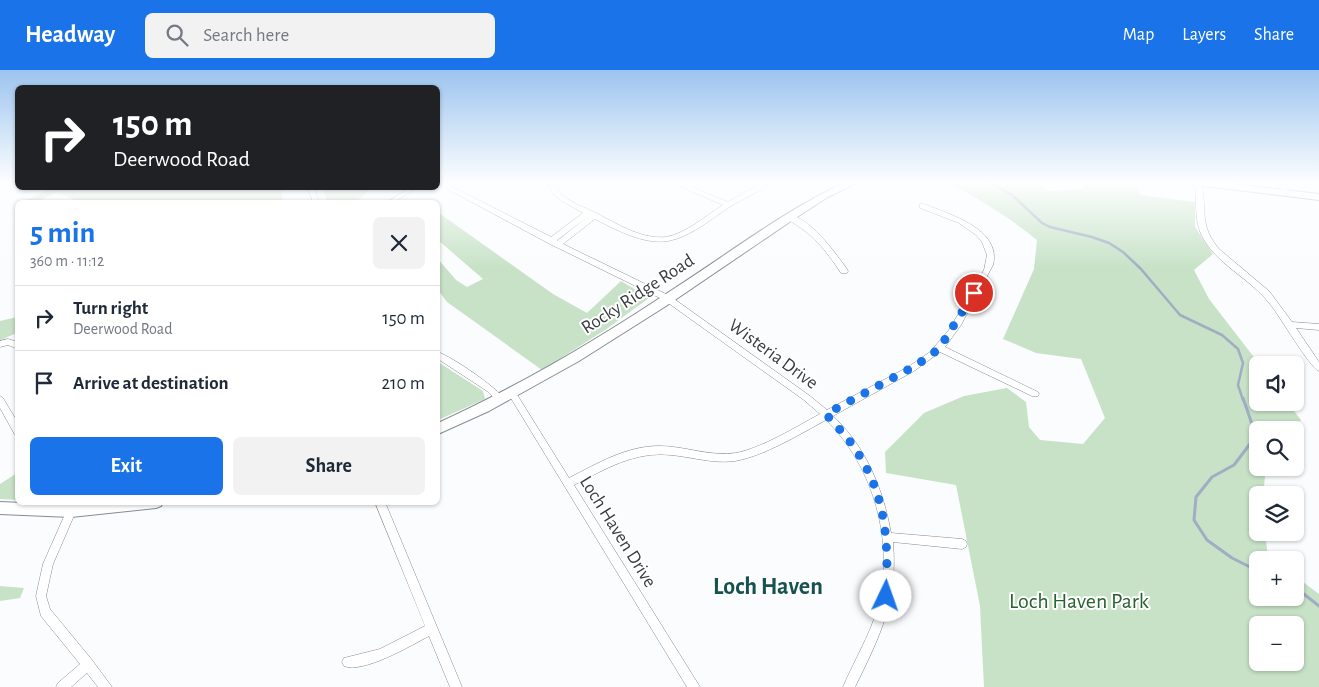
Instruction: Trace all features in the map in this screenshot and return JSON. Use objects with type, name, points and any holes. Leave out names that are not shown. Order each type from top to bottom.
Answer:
[{"type":"main road","name":"Rocky Ridge Road","points":[[440,428],[513,394],[566,364],[800,211]]},
{"type":"main road","points":[[0,508],[103,505]]},
{"type":"street","name":"Wisteria Drive","points":[[494,211],[667,298],[786,382],[826,414],[851,442],[867,470],[880,500],[888,549],[886,596],[870,644],[849,687]]},
{"type":"street","points":[[588,211],[638,235],[661,240],[679,235],[719,211]]},
{"type":"street","points":[[568,483],[635,452],[661,450],[710,457],[744,455],[826,414],[913,367],[939,348],[967,306],[990,266],[991,251],[984,239],[971,227],[935,211]]},
{"type":"street","points":[[1200,211],[1200,221],[1207,240],[1220,254],[1266,293],[1291,325],[1319,368]]},
{"type":"street","points":[[555,242],[592,213]]},
{"type":"street","points":[[790,217],[810,228],[823,239],[844,271]]},
{"type":"street","points":[[1291,325],[1319,326]]},
{"type":"street","points":[[0,344],[8,342],[15,345]]},
{"type":"street","points":[[939,348],[1035,394]]},
{"type":"street","points":[[440,356],[490,389],[501,400]]},
{"type":"street","name":"Loch Haven Drive","points":[[513,394],[694,687]]},
{"type":"street","points":[[0,400],[15,427]]},
{"type":"street","points":[[381,505],[456,687]]},
{"type":"street","points":[[67,507],[48,564],[41,596],[45,612],[106,687]]},
{"type":"street","points":[[887,537],[962,544]]},
{"type":"street","points":[[348,662],[374,658],[432,628]]},
{"type":"street","points":[[62,687],[88,664]]},
{"type":"green space","name":"Loch Haven Park","points":[[996,211],[1195,211],[1195,227],[1213,254],[1194,270],[1209,299],[1253,356],[1249,356],[1249,411],[1294,411],[1301,420],[1249,421],[1249,476],[1265,476],[1264,486],[1249,486],[1249,541],[1266,541],[1267,551],[1249,551],[1249,606],[1304,606],[1304,583],[1319,594],[1319,687],[984,687],[980,606],[956,485],[886,473],[885,452],[924,413],[964,396],[1007,388],[1026,402],[1029,427],[1040,440],[1083,444],[1105,418],[1081,359],[1036,353],[1003,339],[1034,269],[1037,240]]},
{"type":"green space","points":[[440,214],[553,294],[587,313],[621,281],[649,298],[605,330],[542,370],[447,302],[440,293],[440,261],[456,280],[467,287],[483,279],[440,242]]},
{"type":"green space","points":[[15,317],[15,334],[0,340],[0,321]]},
{"type":"green space","points":[[440,363],[483,391],[485,399],[440,419]]},
{"type":"green space","points":[[15,474],[15,500],[0,499],[0,484]]},
{"type":"green space","points":[[0,586],[24,588],[20,598],[0,601]]},
{"type":"waterway","points":[[1029,211],[1042,223],[1050,227],[1092,237],[1109,243],[1123,252],[1141,269],[1180,315],[1222,335],[1238,349],[1243,363],[1238,385],[1243,400]]},
{"type":"waterway","points":[[1243,398],[1253,427],[1253,440],[1234,465],[1212,477],[1196,497],[1194,520],[1207,540],[1232,558],[1249,566]]},
{"type":"waterway","points":[[1304,594],[1319,606]]},
{"type":"district","name":"Loch Haven","points":[[768,586]]},
{"type":"route","points":[[886,596],[888,549],[880,500],[867,470],[851,442],[826,414],[913,367],[933,354],[944,341],[974,293]]}]
